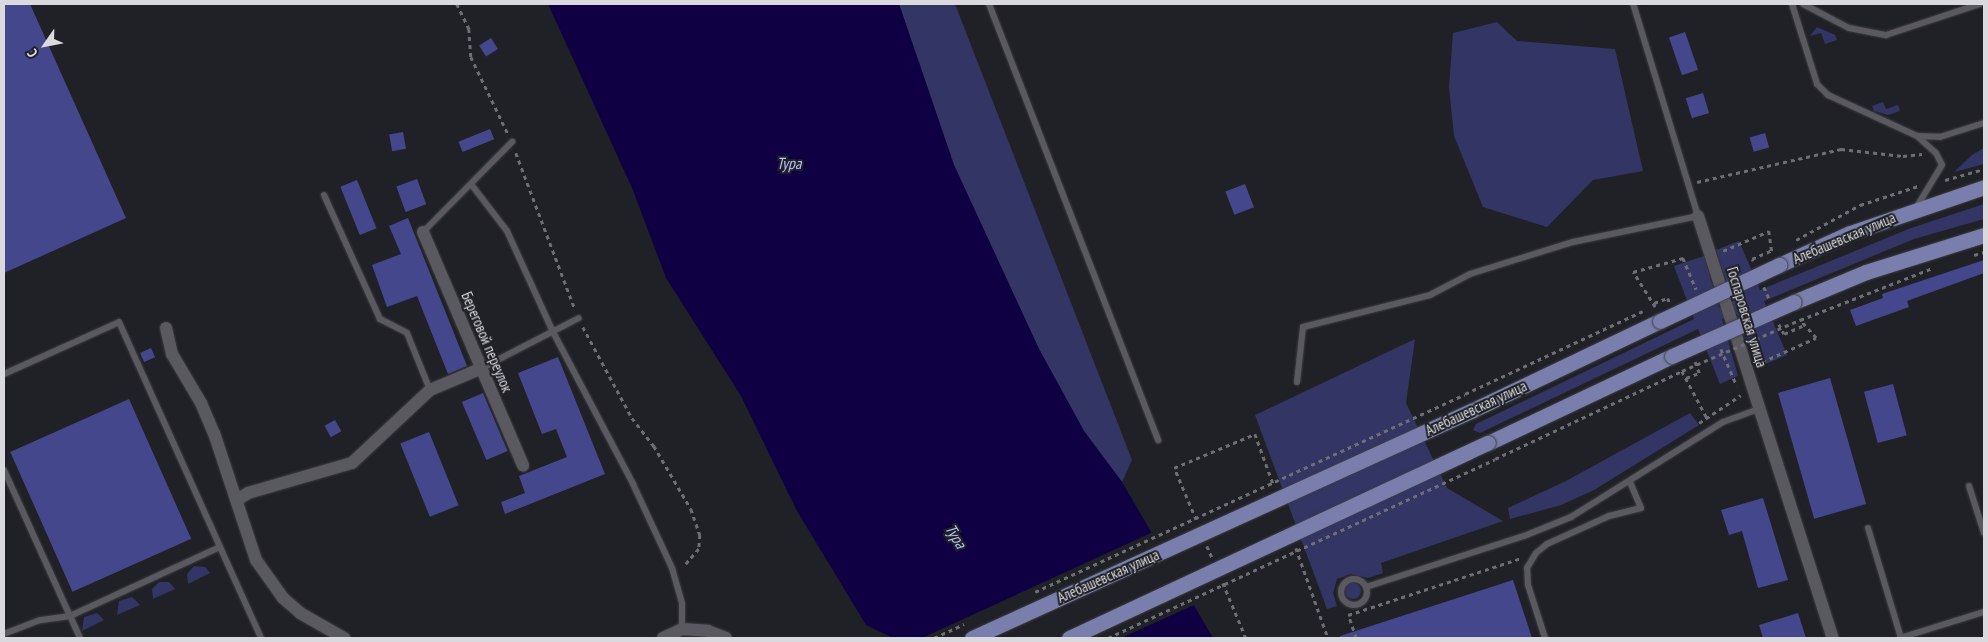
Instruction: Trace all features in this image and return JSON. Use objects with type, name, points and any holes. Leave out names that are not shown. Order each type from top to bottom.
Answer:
[{"type":"main road","name":"Алебашевская улица","points":[[972,638],[1473,410],[1850,233],[1984,187]]},
{"type":"main road","points":[[1069,638],[1672,356],[1794,302],[1866,272],[1984,235]]},
{"type":"street","name":"Госпаровская улица","points":[[1698,216],[1833,638]]},
{"type":"street","name":"Береговой переулок","points":[[423,232],[480,369],[523,465]]},
{"type":"street","points":[[166,328],[172,354],[202,403],[214,433],[256,560],[284,598],[300,613],[344,638]]},
{"type":"street","points":[[237,500],[248,493],[352,463],[430,390],[480,369]]},
{"type":"street","points":[[663,638],[682,629],[708,631],[726,638]]},
{"type":"lane","points":[[990,4],[1158,440]]},
{"type":"lane","name":"Госпаровская улица","points":[[1633,4],[1698,216]]},
{"type":"lane","points":[[1792,4],[1817,84],[1828,96],[1917,136],[1936,153],[1942,164],[1933,183],[1916,209]]},
{"type":"lane","points":[[1803,4],[1850,28],[1886,35],[1980,4]]},
{"type":"lane","points":[[1917,136],[1940,136],[1984,123]]},
{"type":"lane","points":[[423,232],[512,142]]},
{"type":"lane","points":[[471,184],[507,231],[553,332],[617,451],[672,568],[682,604],[682,629]]},
{"type":"lane","points":[[324,196],[380,319],[407,333],[430,390]]},
{"type":"lane","points":[[1297,382],[1303,327],[1430,295],[1470,274],[1572,242],[1698,216]]},
{"type":"lane","points":[[480,369],[579,318]]},
{"type":"lane","points":[[4,374],[119,322],[261,638]]},
{"type":"lane","points":[[1366,587],[1571,517],[1724,422],[1759,409]]},
{"type":"lane","points":[[4,470],[80,638]]},
{"type":"lane","points":[[1545,638],[1528,585],[1527,568],[1536,553],[1547,544],[1610,516],[1641,508],[1630,482]]},
{"type":"lane","points":[[1969,486],[1984,533]]},
{"type":"lane","points":[[1868,528],[1900,638],[1984,612]]},
{"type":"lane","points":[[4,634],[40,620],[70,616],[220,547]]},
{"type":"lane","points":[[1348,580],[1360,580],[1366,587],[1366,596],[1357,604],[1348,603],[1342,597],[1341,589],[1348,580]]},
{"type":"path","points":[[457,4],[469,29],[471,57],[512,142],[579,318],[632,418],[654,446],[690,509],[700,535],[699,549],[686,564]]},
{"type":"path","points":[[1688,184],[1841,149],[1903,156],[1936,153]]},
{"type":"path","points":[[1789,244],[1860,205],[1984,169]]},
{"type":"path","points":[[1769,231],[1772,254],[1781,249]]},
{"type":"path","points":[[1752,259],[1772,249]]},
{"type":"path","points":[[1969,256],[1984,252]]},
{"type":"path","points":[[1033,593],[1465,394],[1611,324],[1656,307],[1633,272],[1683,258],[1698,293]]},
{"type":"path","points":[[1108,638],[1682,371],[1800,320],[1935,267]]},
{"type":"path","points":[[1654,304],[1668,298]]},
{"type":"path","points":[[1800,320],[1816,338]]},
{"type":"path","points":[[1784,334],[1804,325]]},
{"type":"path","points":[[1691,429],[1742,397],[1720,345]]},
{"type":"path","points":[[1682,371],[1706,418]]},
{"type":"path","points":[[1686,378],[1699,373]]},
{"type":"path","points":[[934,638],[970,622]]},
{"type":"shaded area","points":[[899,4],[955,4],[1132,460],[1122,482],[1084,431],[1039,349],[954,165]]},
{"type":"shaded area","points":[[1497,22],[1517,41],[1615,49],[1643,171],[1593,180],[1547,227],[1483,207],[1454,136],[1449,87],[1453,33]]},
{"type":"shaded area","points":[[1817,27],[1835,35],[1837,40],[1825,44],[1821,33],[1810,36]]},
{"type":"shaded area","points":[[1883,102],[1886,109],[1898,105],[1900,111],[1888,115],[1874,111],[1872,106]]},
{"type":"shaded area","points":[[1984,148],[1984,164],[1954,172],[1972,155]]},
{"type":"shaded area","points":[[1984,204],[1984,219],[1914,239],[1764,301],[1787,355],[1756,368],[1737,313],[1722,319],[1738,376],[1720,384],[1698,329],[1480,433],[1473,430],[1476,424],[1694,319],[1674,266],[1704,256],[1719,308],[1733,301],[1716,250],[1739,241],[1760,290],[1911,228]]},
{"type":"shaded area","points":[[1415,339],[1406,403],[1447,488],[1503,521],[1381,563],[1383,573],[1368,578],[1351,574],[1337,579],[1333,593],[1337,606],[1327,609],[1255,415]]},
{"type":"shaded area","points":[[1690,413],[1699,425],[1594,490],[1561,505],[1510,519],[1508,508],[1566,481]]},
{"type":"shaded area","points":[[194,566],[205,567],[210,573],[188,584],[187,574]]},
{"type":"shaded area","points":[[159,582],[169,582],[175,589],[153,599],[152,589]]},
{"type":"shaded area","points":[[1353,583],[1361,591],[1353,599],[1345,591]]},
{"type":"shaded area","points":[[132,597],[140,605],[117,615],[119,601]]},
{"type":"shaded area","points":[[97,613],[104,620],[82,631],[84,617]]},
{"type":"water","name":"Тура","points":[[548,4],[899,4],[954,165],[1039,349],[1084,431],[1122,482],[1213,638],[893,638],[866,625],[797,511],[741,396],[666,278],[632,188]]},
{"type":"pier","points":[[1153,532],[1194,605],[1121,638],[922,638]]},
{"type":"building","points":[[4,4],[30,4],[126,218],[4,273]]},
{"type":"building","points":[[1685,32],[1698,70],[1682,75],[1669,38]]},
{"type":"building","points":[[491,38],[498,49],[486,56],[479,45]]},
{"type":"building","points":[[1703,93],[1709,113],[1692,118],[1686,98]]},
{"type":"building","points":[[490,129],[494,139],[463,152],[458,142]]},
{"type":"building","points":[[403,132],[406,149],[392,151],[389,134]]},
{"type":"building","points":[[1765,133],[1769,147],[1754,152],[1750,137]]},
{"type":"building","points":[[417,179],[426,204],[406,212],[396,187]]},
{"type":"building","points":[[357,180],[376,228],[360,235],[340,187]]},
{"type":"building","points":[[1245,184],[1254,207],[1234,215],[1225,192]]},
{"type":"building","points":[[408,218],[467,366],[448,374],[417,296],[387,307],[372,265],[401,254],[389,226]]},
{"type":"building","points":[[1984,260],[1984,273],[1907,301],[1909,307],[1856,326],[1850,310],[1883,298],[1882,294]]},
{"type":"building","points":[[151,348],[155,357],[144,362],[140,353]]},
{"type":"building","points":[[558,357],[605,474],[505,514],[501,502],[525,493],[519,476],[567,457],[556,429],[542,434],[518,373]]},
{"type":"building","points":[[1830,378],[1866,504],[1814,519],[1778,393]]},
{"type":"building","points":[[1893,384],[1907,435],[1878,443],[1864,392]]},
{"type":"building","points":[[483,393],[508,451],[486,460],[462,402]]},
{"type":"building","points":[[129,399],[191,539],[72,592],[10,452]]},
{"type":"building","points":[[335,420],[341,431],[331,437],[325,426]]},
{"type":"building","points":[[429,432],[459,505],[430,517],[400,444]]},
{"type":"building","points":[[1763,498],[1788,580],[1758,588],[1742,531],[1729,535],[1721,510]]},
{"type":"building","points":[[1513,580],[1532,638],[1340,638],[1340,636]]},
{"type":"building","points":[[1798,613],[1806,638],[1763,638],[1759,625]]}]
